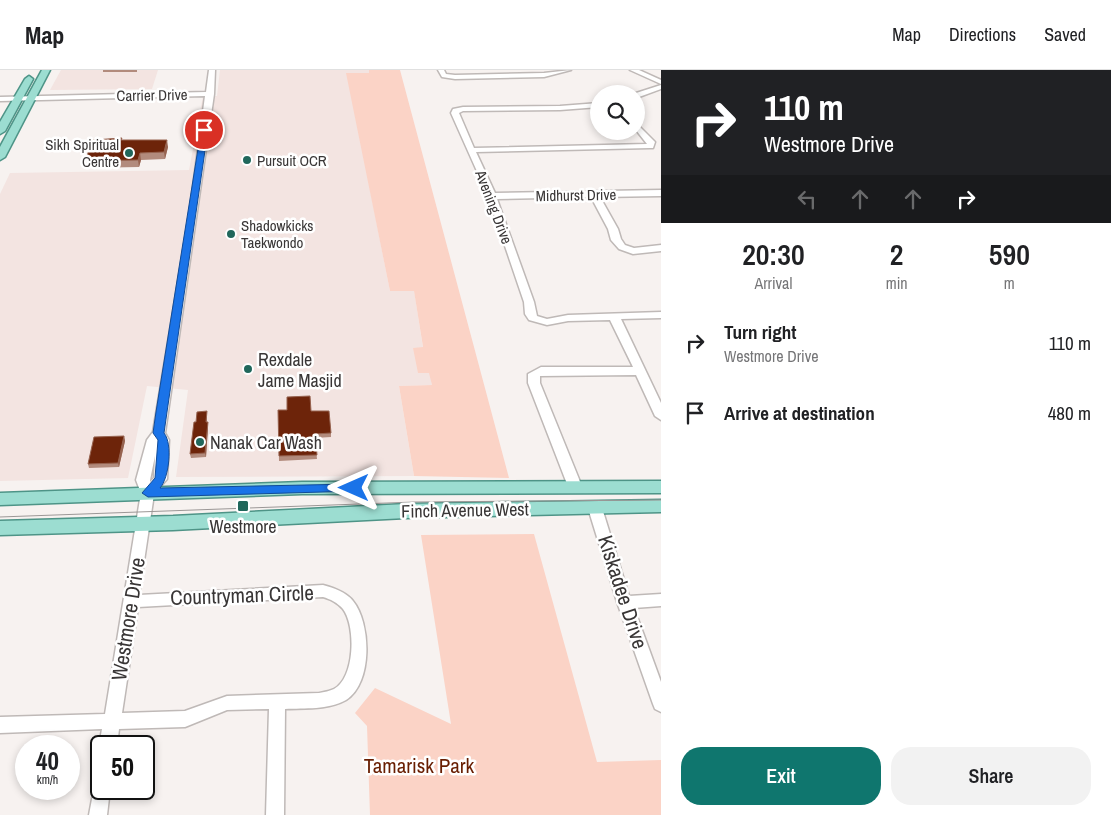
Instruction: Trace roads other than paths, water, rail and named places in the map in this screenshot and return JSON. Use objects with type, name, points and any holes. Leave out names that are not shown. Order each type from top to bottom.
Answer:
[{"type":"main road","points":[[0,132],[34,70]]},
{"type":"main road","points":[[0,156],[46,70]]},
{"type":"main road","name":"Finch Avenue West","points":[[0,499],[311,488],[576,489],[661,487]]},
{"type":"main road","name":"Finch Avenue West","points":[[0,528],[173,523],[406,511],[661,506]]},
{"type":"street","name":"Westmore Drive","points":[[110,735],[132,601],[142,523],[148,493],[160,480],[163,440],[159,433],[212,70]]},
{"type":"street","points":[[441,70],[444,76],[456,77],[544,75],[568,70]]},
{"type":"street","points":[[633,70],[661,82]]},
{"type":"street","points":[[642,74],[654,70]]},
{"type":"street","points":[[645,92],[661,87]]},
{"type":"street","name":"Carrier Drive","points":[[0,97],[210,94]]},
{"type":"street","name":"Avening Drive","points":[[590,105],[456,111],[455,113],[492,196],[529,302],[530,314],[533,318],[547,322],[568,318],[661,315]]},
{"type":"street","points":[[470,150],[650,146],[651,142],[645,135]]},
{"type":"street","name":"Midhurst Drive","points":[[492,196],[661,193]]},
{"type":"street","points":[[594,194],[613,229],[616,240],[622,247],[633,251],[661,248]]},
{"type":"street","points":[[614,316],[661,416]]},
{"type":"street","points":[[576,489],[534,383],[534,374],[541,371],[641,372]]},
{"type":"street","name":"Kiskadee Drive","points":[[595,508],[624,602],[661,704]]},
{"type":"street","name":"Countryman Circle","points":[[0,725],[185,719],[227,703],[319,700],[342,693],[350,685],[355,674],[359,657],[354,614],[348,604],[335,594],[323,591],[132,601]]},
{"type":"street","points":[[624,602],[661,600]]},
{"type":"street","points":[[275,815],[277,701]]},
{"type":"street","points":[[98,815],[100,800]]},
{"type":"tram line","points":[[0,517],[415,502],[661,500]]},
{"type":"place","name":"Sikh Spiritual Centre","points":[[129,153]]},
{"type":"place","name":"Pursuit OCR","points":[[247,160]]},
{"type":"place","name":"Shadowkicks Taekwondo","points":[[231,234]]},
{"type":"place","name":"Rexdale Jame Masjid","points":[[248,369]]},
{"type":"place","name":"Nanak Car Wash","points":[[200,442]]},
{"type":"place","name":"Westmore","points":[[243,506]]},
{"type":"park label","name":"Tamarisk Park","points":[[419,765]]}]
